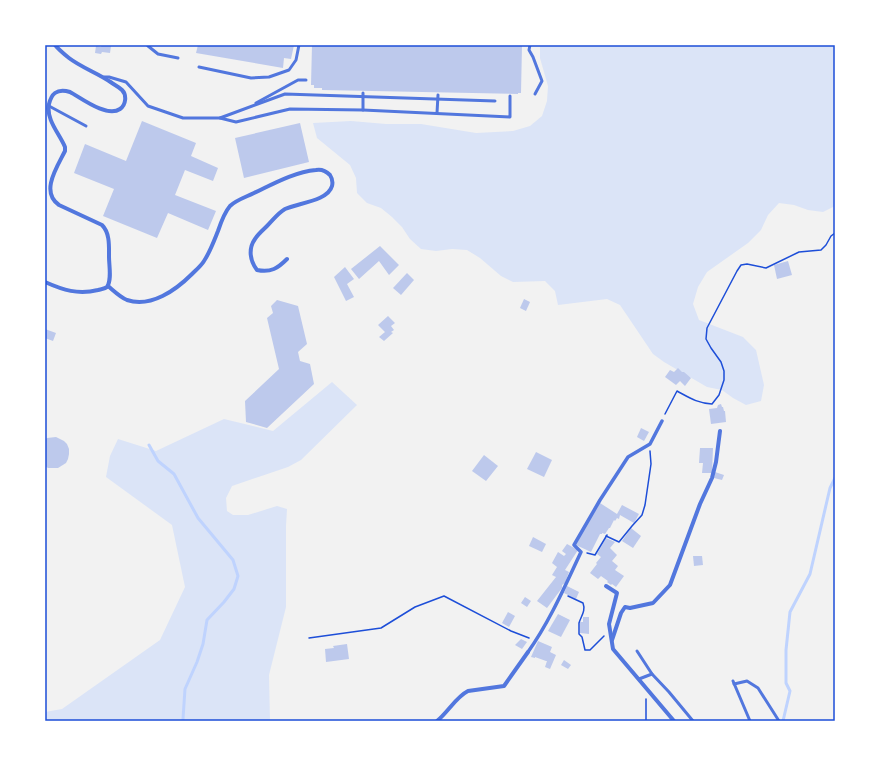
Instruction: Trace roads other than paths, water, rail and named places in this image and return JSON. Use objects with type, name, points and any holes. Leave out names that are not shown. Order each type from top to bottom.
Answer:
[{"type":"street","points":[[45,282],[67,291],[84,292],[104,289],[108,286],[110,274],[108,239],[102,225],[59,205],[54,202],[52,198],[50,189],[53,176],[65,151],[65,147],[50,118],[49,106],[51,97],[57,92],[65,90],[93,105],[112,111],[116,111],[124,106],[125,101],[125,93],[122,89],[104,77],[68,58],[55,45]]},
{"type":"street","points":[[108,286],[121,297],[136,302],[152,300],[172,291],[186,280],[203,262],[214,242],[225,213],[231,206],[287,178],[307,171],[321,170],[327,172],[331,176],[333,184],[331,190],[319,198],[283,210],[255,239],[252,245],[251,258],[257,270],[268,271],[274,269],[280,266],[287,259]]},
{"type":"street","points":[[437,721],[463,693],[504,686],[536,641],[562,593],[581,552],[574,545],[600,500],[628,457],[650,444],[662,421]]},
{"type":"street","points":[[612,640],[621,613],[625,607],[630,608],[653,603],[670,585],[700,504],[712,478],[716,462],[720,431]]},
{"type":"street","points":[[606,586],[617,593],[609,624],[613,649],[674,721]]},
{"type":"lane","points":[[147,45],[158,54],[178,58]]},
{"type":"lane","points":[[199,67],[251,78],[269,77],[289,70],[296,60],[299,45]]},
{"type":"lane","points":[[530,45],[529,50],[534,57],[542,82],[534,94]]},
{"type":"lane","points":[[104,77],[126,82],[148,106],[182,118],[220,118],[236,122],[290,109],[362,110],[510,117],[510,96]]},
{"type":"lane","points":[[246,108],[298,80],[306,80]]},
{"type":"lane","points":[[362,110],[363,93]]},
{"type":"lane","points":[[220,118],[285,94],[495,101]]},
{"type":"lane","points":[[437,114],[438,95]]},
{"type":"lane","points":[[49,106],[86,126]]},
{"type":"lane","points":[[637,651],[652,674],[693,721]]},
{"type":"lane","points":[[638,679],[652,674]]},
{"type":"lane","points":[[750,721],[733,683],[747,681],[758,688],[779,721]]},
{"type":"waterway","points":[[149,445],[158,461],[174,474],[198,518],[233,560],[238,576],[234,589],[207,620],[203,644],[185,689],[183,721]]},
{"type":"waterway","points":[[783,721],[790,691],[786,683],[786,650],[790,612],[810,574],[830,488],[835,478]]}]
